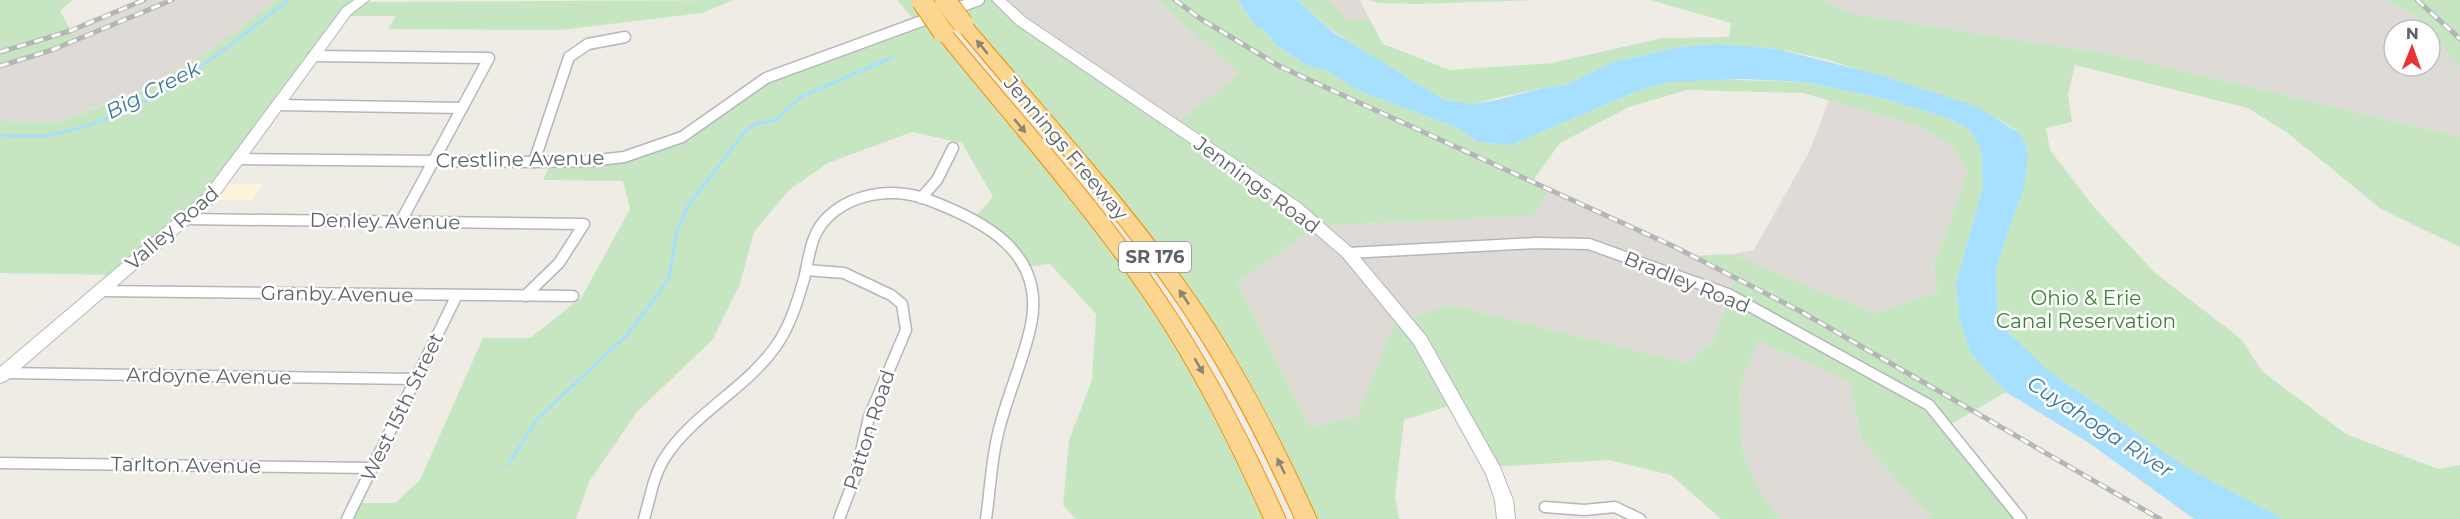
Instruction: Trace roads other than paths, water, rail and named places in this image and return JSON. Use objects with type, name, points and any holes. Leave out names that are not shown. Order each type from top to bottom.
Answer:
[{"type":"highway","name":"Jennings Freeway","points":[[945,0],[1125,218],[1168,274],[1220,354],[1255,414],[1306,519]]},
{"type":"highway","name":"Jennings Freeway","points":[[922,1],[943,32],[1111,237],[1162,308],[1221,405],[1275,519]]},
{"type":"street","name":"Valley Road","points":[[2,374],[186,219],[221,186],[347,10],[363,0]]},
{"type":"street","name":"Crestline Avenue","points":[[240,159],[534,162],[590,161],[624,157],[682,137],[766,78],[980,0]]},
{"type":"street","name":"Jennings Road","points":[[998,0],[1048,40],[1295,207],[1348,253],[1420,340],[1494,472],[1504,500],[1506,519]]},
{"type":"street","points":[[534,162],[569,57],[578,47],[592,41],[625,38]]},
{"type":"street","points":[[314,56],[489,58],[401,221]]},
{"type":"street","points":[[278,105],[462,108]]},
{"type":"street","points":[[921,198],[937,180],[952,148]]},
{"type":"street","points":[[644,519],[658,472],[672,449],[758,370],[777,345],[791,317],[815,234],[821,224],[846,204],[880,193],[921,198],[982,225],[1017,252],[1030,287],[1034,306],[1031,324],[997,438],[986,519]]},
{"type":"street","name":"Denley Avenue","points":[[186,219],[584,224],[573,243],[525,296]]},
{"type":"street","name":"Bradley Road","points":[[1348,253],[1536,243],[1589,244],[1728,294],[1929,405],[2021,519]]},
{"type":"street","name":"Patton Road","points":[[806,270],[833,270],[863,282],[897,299],[902,304],[906,317],[906,330],[869,417],[855,477],[839,519]]},
{"type":"street","name":"Granby Avenue","points":[[100,291],[573,296]]},
{"type":"street","name":"West 15th Street","points":[[347,519],[457,296]]},
{"type":"street","name":"Ardoyne Avenue","points":[[2,374],[415,379]]},
{"type":"street","name":"Tarlton Avenue","points":[[0,463],[371,468]]},
{"type":"street","points":[[1545,507],[1589,514],[1602,506],[1625,509],[1640,519]]},
{"type":"water","name":"Cuyahoga River","points":[[1238,0],[1297,0],[1333,32],[1444,100],[1470,104],[1497,100],[1547,87],[1563,86],[1613,62],[1680,47],[1720,44],[1777,49],[1880,75],[1975,106],[2021,134],[2028,152],[2025,184],[1996,268],[1997,313],[2009,333],[2046,369],[2185,467],[2283,519],[2194,519],[2089,443],[2006,392],[1981,365],[1970,351],[1959,318],[1956,283],[1983,186],[1981,149],[1969,129],[1948,118],[1885,99],[1806,82],[1742,79],[1668,82],[1635,92],[1511,145],[1478,142],[1458,128],[1362,92],[1325,70],[1306,65],[1276,45],[1264,29],[1255,26]]},
{"type":"waterway","name":"Big Creek","points":[[0,135],[48,135],[87,126],[119,113],[179,81],[208,62],[288,0]]},
{"type":"waterway","points":[[508,465],[537,419],[626,336],[656,297],[669,278],[677,231],[688,206],[746,130],[755,124],[776,120],[802,96],[893,57]]},
{"type":"railway","points":[[0,52],[70,31],[144,0]]},
{"type":"railway","points":[[0,66],[52,50],[172,0]]},
{"type":"railway","points":[[1175,0],[1201,19],[1279,66],[1675,247],[1800,311],[2160,519]]},
{"type":"railway","points":[[2417,0],[2460,39]]},
{"type":"park label","name":"Ohio & Erie Canal Reservation","points":[[2086,310]]}]
